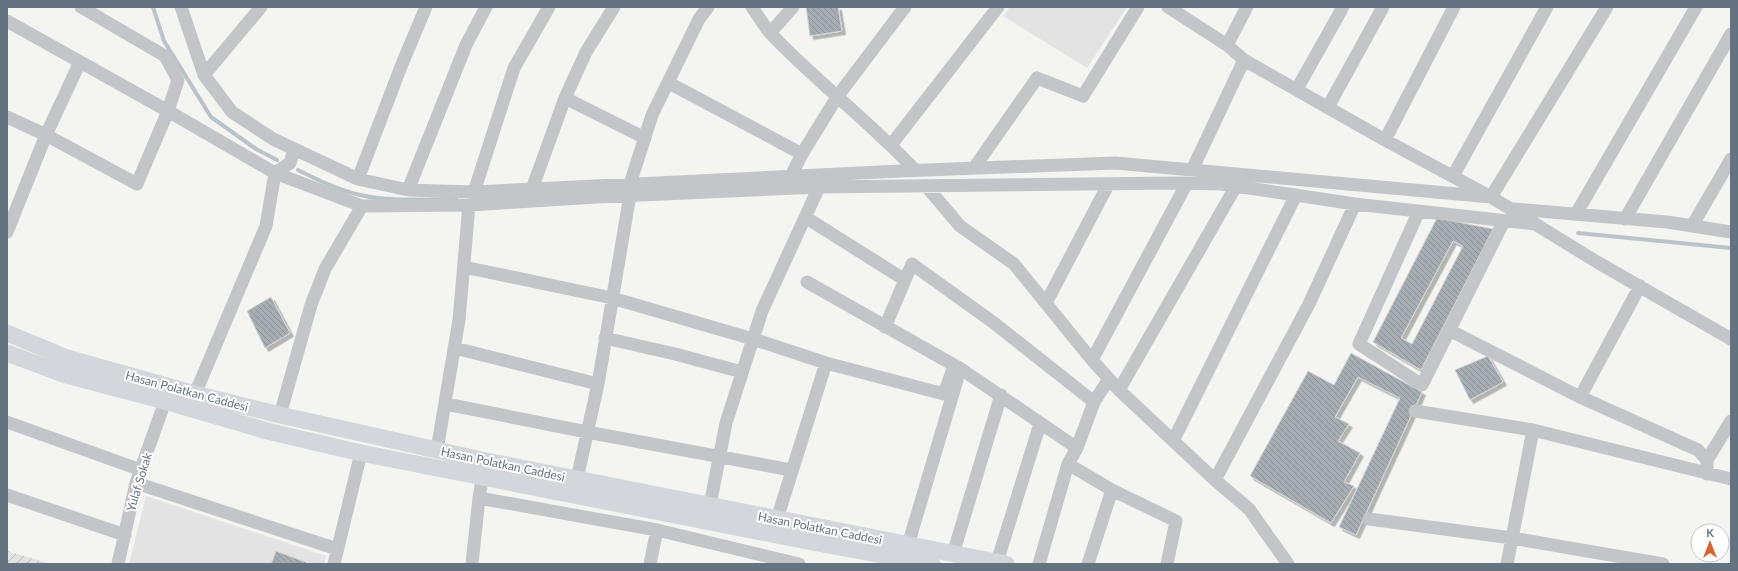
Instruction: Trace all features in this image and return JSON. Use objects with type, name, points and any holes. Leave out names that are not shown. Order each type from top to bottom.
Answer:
[{"type":"main road","name":"Hasan Polatkan Caddesi","points":[[7,333],[67,358],[267,431],[361,453],[804,541],[887,560],[932,564]]},
{"type":"main road","name":"Hasan Polatkan Caddesi","points":[[7,353],[66,375],[168,394],[195,394],[280,415],[486,461],[1002,563]]},
{"type":"street","points":[[7,117],[46,135],[137,184],[168,111],[178,80],[165,56],[81,7]]},
{"type":"street","points":[[181,7],[204,75],[232,112],[273,139],[358,179],[408,190],[474,192],[532,189],[630,190],[1222,184],[1355,204],[1535,224]]},
{"type":"street","points":[[204,75],[261,7]]},
{"type":"street","points":[[358,179],[402,64],[426,7]]},
{"type":"street","points":[[408,190],[466,45],[486,7]]},
{"type":"street","points":[[474,192],[514,68],[549,7]]},
{"type":"street","points":[[532,189],[565,98],[586,52],[614,7]]},
{"type":"street","points":[[578,479],[598,384],[630,190],[652,115],[699,19],[708,7]]},
{"type":"street","points":[[752,7],[770,33],[837,97],[891,145],[915,170]]},
{"type":"street","points":[[770,33],[793,7]]},
{"type":"street","points":[[791,176],[802,154],[837,97],[905,7]]},
{"type":"street","points":[[891,145],[998,7]]},
{"type":"street","points":[[974,168],[1037,78],[1083,96],[1138,7]]},
{"type":"street","points":[[1168,7],[1227,45],[1244,60],[1385,140],[1491,197],[1731,339]]},
{"type":"street","points":[[1227,45],[1247,7]]},
{"type":"street","points":[[1297,90],[1343,7]]},
{"type":"street","points":[[1328,107],[1383,7]]},
{"type":"street","points":[[1385,140],[1454,7]]},
{"type":"street","points":[[1453,176],[1547,7]]},
{"type":"street","points":[[1491,197],[1606,7]]},
{"type":"street","points":[[1576,214],[1696,7]]},
{"type":"street","points":[[7,21],[275,173],[362,206],[469,205],[791,176],[1115,163],[1491,197]]},
{"type":"street","points":[[1625,218],[1731,34]]},
{"type":"street","points":[[1192,170],[1244,60]]},
{"type":"street","points":[[7,232],[46,135],[80,62]]},
{"type":"street","points":[[669,83],[802,154]]},
{"type":"street","points":[[565,98],[645,138]]},
{"type":"street","points":[[195,394],[266,226],[275,173],[290,163],[294,150]]},
{"type":"street","points":[[1692,226],[1731,159]]},
{"type":"street","points":[[1092,360],[1187,184]]},
{"type":"street","points":[[1046,303],[1108,185]]},
{"type":"street","points":[[926,186],[960,226],[1014,264],[1092,360],[1119,390],[1215,480],[1249,509],[1288,564]]},
{"type":"street","points":[[1119,390],[1236,186]]},
{"type":"street","points":[[710,505],[726,423],[762,312],[819,187]]},
{"type":"street","points":[[1173,441],[1296,195]]},
{"type":"street","points":[[1215,480],[1309,304],[1355,204]]},
{"type":"street","points":[[437,450],[455,348],[469,205]]},
{"type":"street","points":[[280,415],[311,305],[326,269],[362,206]]},
{"type":"street","points":[[1511,209],[1625,218],[1731,232]]},
{"type":"street","points":[[1419,211],[1359,344],[1422,384],[1504,221]]},
{"type":"street","points":[[805,217],[905,280]]},
{"type":"street","points":[[885,327],[912,264],[994,323],[1094,402]]},
{"type":"street","points":[[464,267],[612,298],[753,339],[826,363],[944,394],[957,367]]},
{"type":"street","points":[[807,282],[957,367],[1001,395],[1040,424],[1077,448]]},
{"type":"street","points":[[1580,397],[1640,286]]},
{"type":"street","points":[[1449,330],[1580,397],[1698,450],[1707,460]]},
{"type":"street","points":[[605,338],[675,354],[742,372]]},
{"type":"street","points":[[455,348],[598,384]]},
{"type":"street","points":[[777,519],[791,470],[826,363]]},
{"type":"street","points":[[908,545],[957,367]]},
{"type":"street","points":[[1040,564],[1068,464],[1077,448],[1094,402],[1109,379]]},
{"type":"street","name":"Yulaf Sokak","points":[[118,564],[136,483],[168,394]]},
{"type":"street","points":[[953,554],[1001,395]]},
{"type":"street","points":[[446,404],[791,470]]},
{"type":"street","points":[[1415,412],[1533,430],[1731,479]]},
{"type":"street","points":[[1707,474],[1707,460],[1731,421]]},
{"type":"street","points":[[7,422],[141,470]]},
{"type":"street","points":[[1002,563],[1040,424]]},
{"type":"street","points":[[1507,564],[1533,430]]},
{"type":"street","points":[[336,564],[337,550],[361,453]]},
{"type":"street","points":[[472,564],[479,498],[486,461]]},
{"type":"street","points":[[1068,464],[1112,490],[1176,521],[1167,564]]},
{"type":"street","points":[[136,483],[337,550]]},
{"type":"street","points":[[1088,564],[1112,490]]},
{"type":"street","points":[[7,495],[125,535]]},
{"type":"street","points":[[479,498],[656,530],[799,564]]},
{"type":"street","points":[[1369,518],[1512,538],[1663,564]]},
{"type":"street","points":[[650,564],[656,530]]},
{"type":"shaded area","points":[[1010,7],[1127,7],[1087,68],[1003,16]]},
{"type":"shaded area","points":[[146,496],[326,556],[324,564],[129,564]]},
{"type":"shaded area","points":[[7,551],[51,564],[7,564]]},
{"type":"building","points":[[806,7],[838,7],[842,31],[810,36]]},
{"type":"building","points":[[1437,218],[1493,229],[1421,370],[1373,342]],"holes":[[[1453,241],[1463,246],[1412,344],[1401,338]]]},
{"type":"building","points":[[271,297],[290,333],[265,348],[247,311]]},
{"type":"building","points":[[1351,353],[1422,392],[1356,535],[1339,527],[1400,398],[1358,377],[1335,417],[1349,424],[1338,441],[1360,453],[1344,482],[1354,486],[1331,523],[1250,476],[1308,371],[1334,385]]},
{"type":"building","points":[[1488,356],[1503,382],[1470,400],[1455,370]]},
{"type":"building","points":[[276,551],[308,563],[308,564],[271,564]]},
{"type":"waterway","points":[[153,7],[164,41],[211,117],[256,149],[277,160]]},
{"type":"waterway","points":[[298,170],[336,188],[371,197],[408,200],[456,199]]},
{"type":"waterway","points":[[1578,233],[1731,248]]}]
